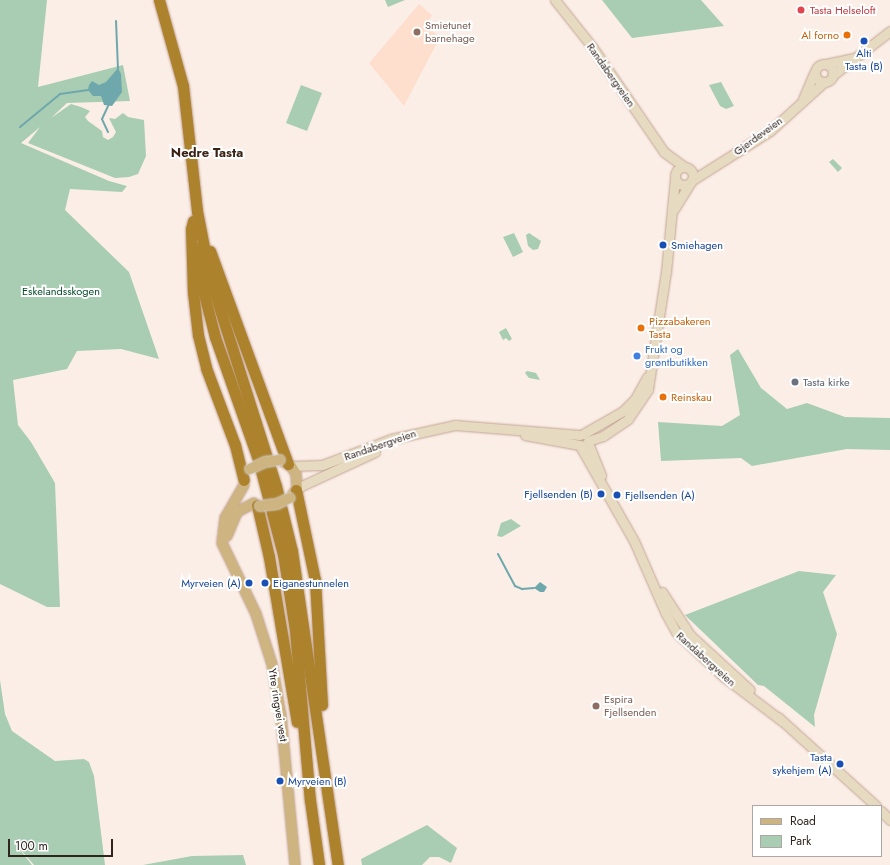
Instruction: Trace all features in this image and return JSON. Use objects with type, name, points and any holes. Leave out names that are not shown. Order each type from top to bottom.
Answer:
[{"type":"highway","points":[[159,0],[175,50],[179,73],[184,158],[200,274],[215,337],[258,459],[283,554],[295,630],[308,779],[319,865]]},
{"type":"highway","points":[[179,73],[183,86],[196,203],[205,258],[216,302],[258,427],[292,551],[338,865]]},
{"type":"highway","points":[[196,203],[201,211],[209,247],[224,293],[286,463]]},
{"type":"highway","points":[[193,221],[191,229],[193,286],[198,335],[206,368],[235,445],[244,483]]},
{"type":"highway","points":[[295,492],[316,591],[326,742],[322,752]]},
{"type":"highway","points":[[257,505],[270,564],[301,764],[308,779]]},
{"type":"main road","name":"Randabergveien","points":[[286,463],[322,464],[425,430],[455,425],[507,429],[583,441],[611,431],[632,415],[648,389],[674,209],[674,178],[664,152],[593,48],[555,0]]},
{"type":"main road","points":[[857,57],[820,64],[814,73],[817,80],[823,83],[829,81],[833,75],[857,57],[890,31]]},
{"type":"main road","points":[[826,64],[832,68],[833,75]]},
{"type":"main road","name":"Gjerdeveien","points":[[799,104],[808,90],[814,73]]},
{"type":"main road","name":"Gjerdeveien","points":[[690,182],[714,165],[770,131],[823,83]]},
{"type":"main road","name":"Randabergveien","points":[[664,152],[686,167]]},
{"type":"main road","name":"Gjerdeveien","points":[[686,167],[714,165]]},
{"type":"main road","points":[[686,167],[693,176],[690,182],[681,185],[674,178],[676,171],[686,167]]},
{"type":"main road","name":"Randabergveien","points":[[674,209],[690,182]]},
{"type":"main road","name":"Randabergveien","points":[[295,492],[359,457],[436,432],[470,426]]},
{"type":"main road","name":"Randabergveien","points":[[583,441],[585,458],[604,487],[673,613],[690,635],[875,805]]},
{"type":"main road","points":[[226,554],[228,531],[233,517],[240,510],[257,505],[277,504],[295,492],[296,474],[286,463],[265,462],[250,469],[244,483],[246,494],[257,505]]},
{"type":"main road","name":"Ytre ringvei vest","points":[[244,483],[228,511],[223,526],[222,543],[256,614],[273,670],[281,716],[295,865]]},
{"type":"main road","points":[[882,812],[890,820]]},
{"type":"shaded area","points":[[419,4],[432,15],[426,26],[440,37],[404,106],[369,63]]},
{"type":"green space","name":"Eskelandsskogen","points":[[0,0],[47,0],[38,87],[123,65],[130,101],[67,103],[51,118],[71,104],[81,107],[90,111],[85,117],[102,131],[103,137],[108,140],[113,137],[116,132],[109,118],[115,119],[123,113],[128,117],[144,120],[146,156],[138,174],[129,177],[115,178],[28,143],[40,127],[21,143],[109,181],[127,186],[122,192],[70,189],[65,210],[129,272],[159,359],[121,349],[77,351],[67,369],[13,380],[18,425],[31,442],[55,483],[60,607],[47,607],[0,584]]},
{"type":"green space","points":[[385,0],[405,0],[388,7]]},
{"type":"green space","points":[[602,0],[701,0],[724,26],[632,38]]},
{"type":"green space","points":[[721,82],[734,106],[726,109],[720,106],[709,85]]},
{"type":"green space","points":[[301,85],[322,93],[307,131],[286,123]]},
{"type":"green space","points":[[833,159],[842,168],[838,172],[829,162]]},
{"type":"green space","points":[[514,233],[523,252],[513,257],[503,237]]},
{"type":"green space","points":[[529,233],[541,241],[538,249],[533,250],[528,246],[526,235]]},
{"type":"green space","points":[[506,328],[512,339],[509,341],[506,338],[503,340],[499,332]]},
{"type":"green space","points":[[738,349],[761,388],[787,409],[807,403],[845,417],[890,418],[890,450],[847,449],[752,466],[741,458],[661,461],[658,422],[722,426],[740,415],[730,355]]},
{"type":"green space","points":[[527,371],[536,373],[540,380],[529,378],[525,373]]},
{"type":"green space","points":[[511,519],[521,526],[502,537],[497,536],[501,523]]},
{"type":"green space","points":[[799,571],[836,575],[823,592],[837,634],[814,715],[815,727],[764,686],[758,685],[685,615]]},
{"type":"green space","points":[[0,680],[5,714],[12,731],[55,761],[84,759],[89,762],[94,776],[105,865],[34,865],[14,842],[32,865],[0,865]]},
{"type":"green space","points":[[427,825],[457,848],[451,863],[439,857],[430,857],[422,865],[362,865],[361,859]]},
{"type":"green space","points":[[243,855],[246,865],[143,865],[192,856]]},
{"type":"water","points":[[118,68],[121,74],[122,92],[112,106],[104,105],[101,96],[93,96],[88,90],[89,85],[92,81],[99,85],[106,82]]},
{"type":"water","points":[[540,582],[547,587],[544,592],[540,592],[534,588]]},
{"type":"waterway","points":[[116,21],[118,69]]},
{"type":"waterway","points":[[20,127],[60,94],[90,90]]},
{"type":"waterway","points":[[108,132],[102,119],[109,104]]},
{"type":"waterway","points":[[498,554],[515,586],[522,589],[534,588]]},
{"type":"place","name":"Tasta Helseloft","points":[[801,10]]},
{"type":"place","name":"Smietunet barnehage","points":[[417,32]]},
{"type":"place","name":"Al forno","points":[[847,35]]},
{"type":"place","name":"Alti Tasta (B)","points":[[864,41]]},
{"type":"place","name":"Smiehagen","points":[[663,245]]},
{"type":"place","name":"Pizzabakeren Tasta","points":[[641,328]]},
{"type":"place","name":"Frukt og grøntbutikken","points":[[637,356]]},
{"type":"place","name":"Tasta kirke","points":[[795,382]]},
{"type":"place","name":"Reinskau","points":[[663,397]]},
{"type":"place","name":"Fjellsenden (B)","points":[[601,494]]},
{"type":"place","name":"Fjellsenden (A)","points":[[617,495]]},
{"type":"place","name":"Myrveien (A)","points":[[249,583]]},
{"type":"place","name":"Eiganestunnelen","points":[[265,583]]},
{"type":"place","name":"Espira Fjellsenden","points":[[596,706]]},
{"type":"place","name":"Tasta sykehjem (A)","points":[[840,764]]},
{"type":"place","name":"Myrveien (B)","points":[[280,781]]},
{"type":"district","name":"Nedre Tasta","points":[[207,153]]}]
